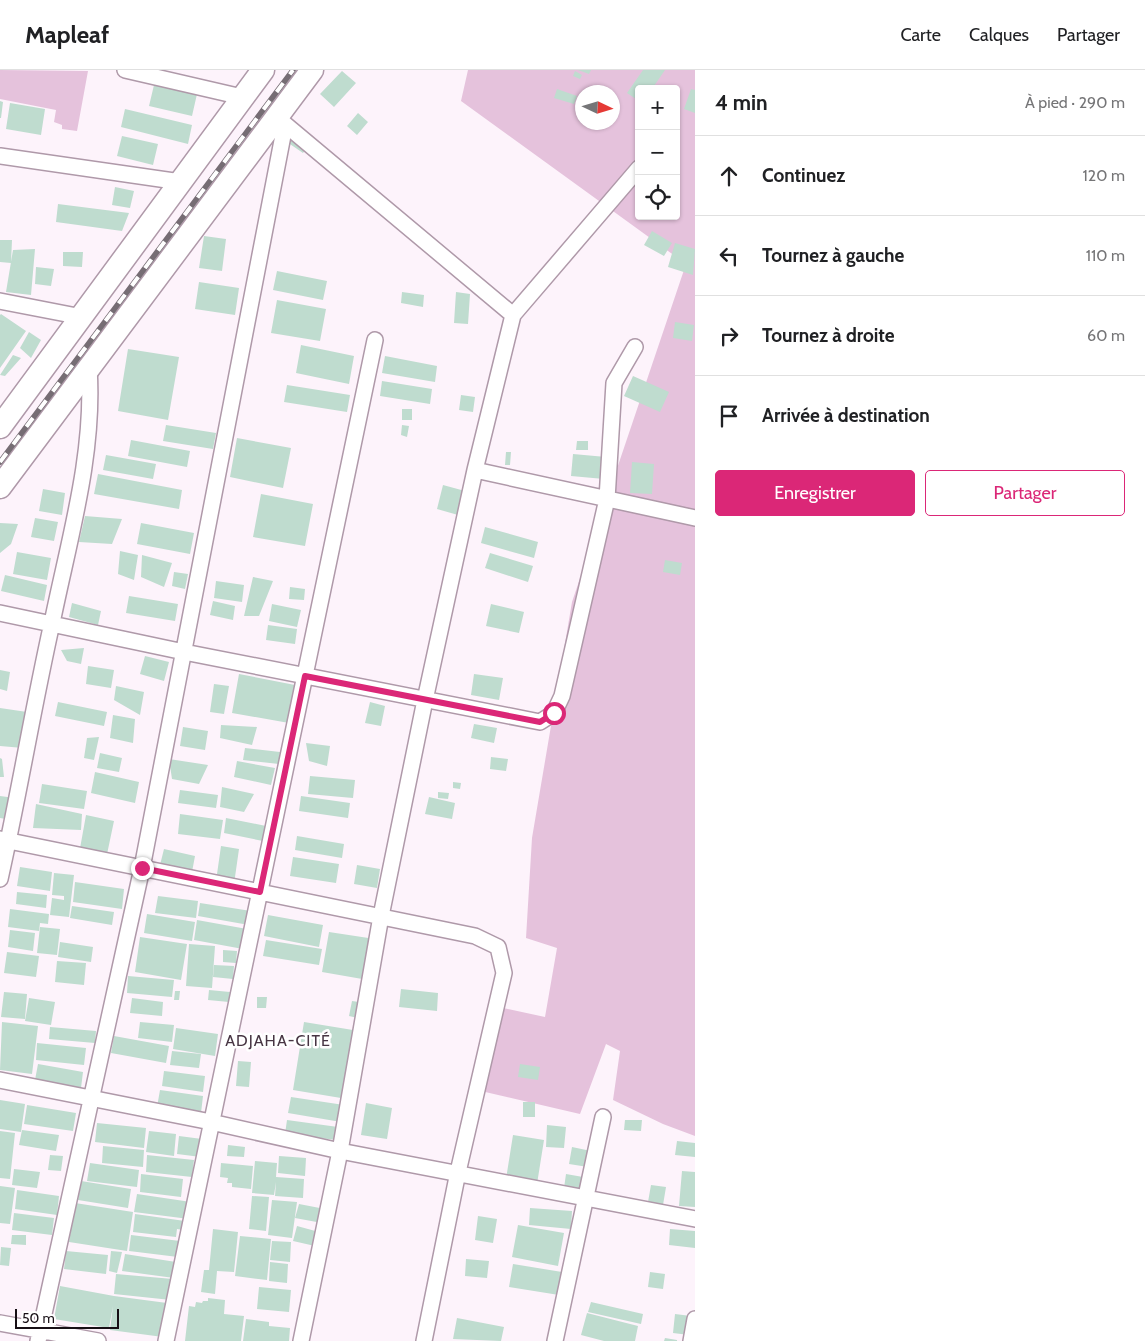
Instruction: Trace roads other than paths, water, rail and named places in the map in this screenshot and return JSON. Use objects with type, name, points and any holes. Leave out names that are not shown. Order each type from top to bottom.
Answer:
[{"type":"main road","points":[[0,427],[263,70]]},
{"type":"main road","points":[[0,487],[89,368],[281,121],[312,70]]},
{"type":"street","points":[[126,70],[242,97]]},
{"type":"street","points":[[39,1336],[93,1098],[142,868],[184,652],[281,121],[513,315]]},
{"type":"street","points":[[0,156],[181,182]]},
{"type":"street","points":[[301,1341],[340,1151],[381,916],[425,700],[475,470],[513,315],[635,173]]},
{"type":"street","points":[[0,301],[82,317]]},
{"type":"street","points":[[166,1341],[374,340]]},
{"type":"street","points":[[0,612],[184,652],[540,722],[554,713],[562,696],[607,499],[614,382],[635,347]]},
{"type":"street","points":[[0,879],[4,840],[76,512],[87,442],[90,388],[89,368]]},
{"type":"street","points":[[475,470],[695,518]]},
{"type":"street","points":[[4,840],[474,936],[498,947],[504,973],[458,1172],[424,1341]]},
{"type":"street","points":[[0,1080],[211,1122],[340,1151],[458,1172],[695,1219]]},
{"type":"street","points":[[555,1341],[603,1117]]},
{"type":"street","points":[[691,1341],[695,1319]]},
{"type":"street","points":[[0,1323],[39,1336],[98,1341]]},
{"type":"railway","points":[[0,462],[293,70]]},
{"type":"district","name":"ADJAHA-CITÉ","points":[[278,1040]]}]
